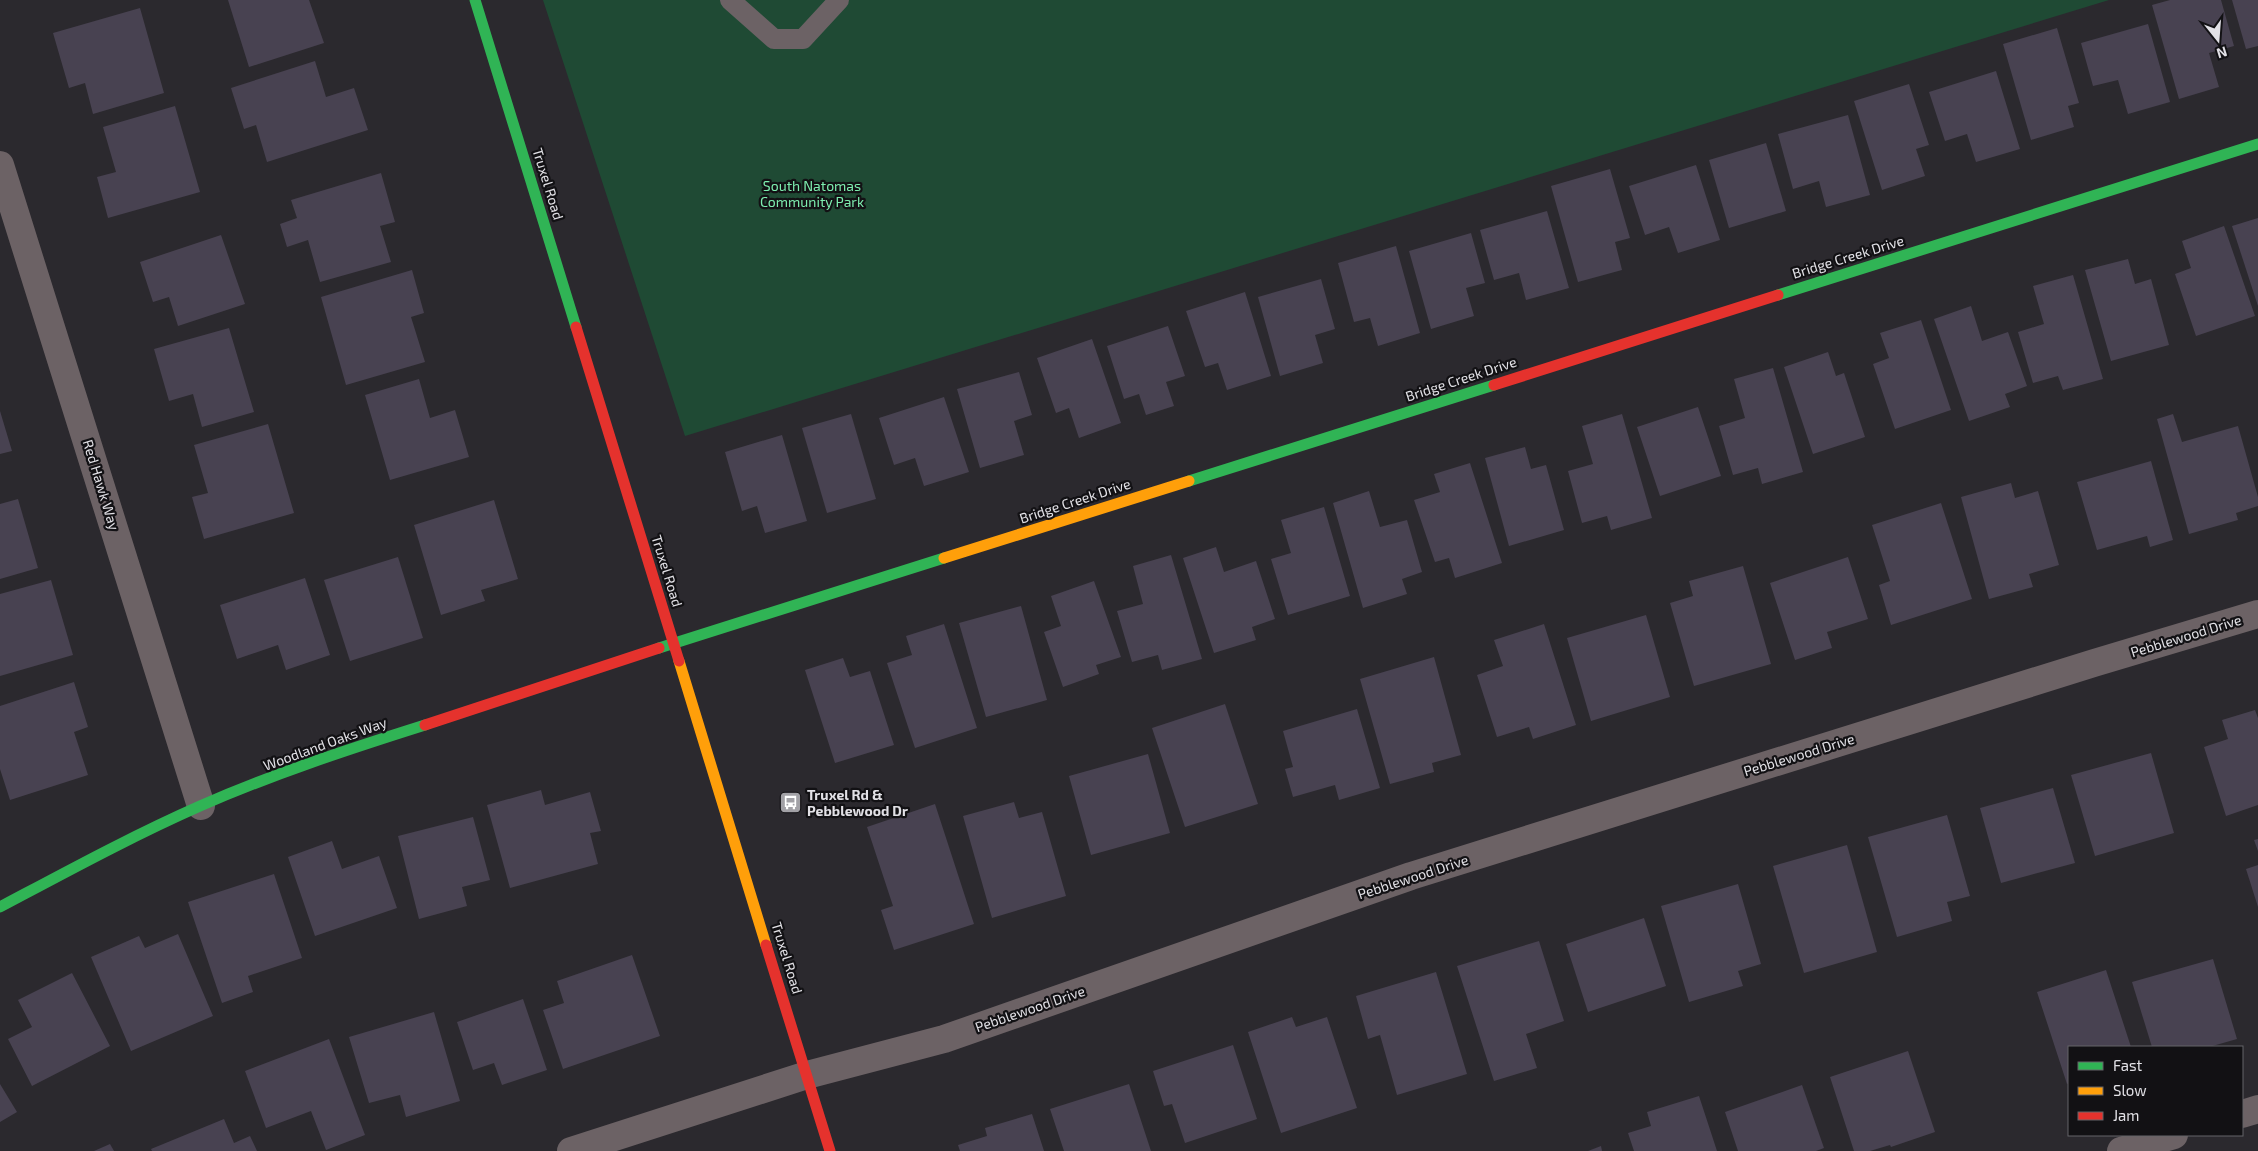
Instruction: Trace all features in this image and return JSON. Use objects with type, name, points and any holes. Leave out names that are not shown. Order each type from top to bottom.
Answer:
[{"type":"street","name":"Truxel Road","points":[[475,0],[830,1151]]},
{"type":"street","name":"Bridge Creek Drive","points":[[674,643],[2258,144]]},
{"type":"street","name":"Red Hawk Way","points":[[0,165],[201,806]]},
{"type":"street","name":"Pebblewood Drive","points":[[572,1151],[807,1075],[944,1039],[1411,876],[2094,663],[2258,614]]},
{"type":"street","name":"Woodland Oaks Way","points":[[0,907],[115,846],[201,806],[326,757],[674,643]]},
{"type":"street","points":[[2243,1114],[2258,1108]]},
{"type":"street","points":[[2121,1151],[2171,1136]]},
{"type":"lane","points":[[730,0],[774,39],[803,39],[839,0]]},
{"type":"green space","name":"South Natomas Community Park","points":[[543,0],[2109,0],[685,436]]},
{"type":"building","points":[[228,0],[309,0],[324,43],[249,67]]},
{"type":"building","points":[[2170,0],[2221,0],[2234,46],[2209,53],[2219,87],[2179,99],[2152,5]]},
{"type":"building","points":[[2232,0],[2258,0],[2258,46],[2246,49]]},
{"type":"building","points":[[140,8],[164,93],[93,114],[85,83],[69,88],[53,33]]},
{"type":"building","points":[[2148,24],[2170,102],[2128,114],[2118,80],[2093,86],[2081,43]]},
{"type":"building","points":[[2057,28],[2079,103],[2068,106],[2074,127],[2031,140],[2003,44]]},
{"type":"building","points":[[315,61],[326,97],[354,88],[368,130],[267,162],[256,125],[244,129],[231,88]]},
{"type":"building","points":[[1996,71],[2020,149],[1976,162],[1967,134],[1945,141],[1929,92]]},
{"type":"building","points":[[1909,84],[1929,145],[1916,149],[1925,176],[1882,190],[1854,101]]},
{"type":"building","points":[[175,106],[200,192],[108,218],[97,177],[116,172],[103,127]]},
{"type":"building","points":[[1848,115],[1870,195],[1826,207],[1819,181],[1793,189],[1778,134]]},
{"type":"building","points":[[1766,143],[1786,211],[1729,228],[1709,160]]},
{"type":"building","points":[[1696,165],[1720,240],[1678,253],[1669,227],[1645,235],[1629,186]]},
{"type":"building","points":[[1610,169],[1630,238],[1615,242],[1622,270],[1578,282],[1551,186]]},
{"type":"building","points":[[381,173],[395,222],[380,226],[391,262],[320,282],[308,240],[287,247],[280,224],[297,218],[291,200]]},
{"type":"building","points":[[1547,211],[1569,288],[1526,300],[1519,273],[1494,280],[1480,230]]},
{"type":"building","points":[[2258,218],[2258,306],[2232,226]]},
{"type":"building","points":[[2224,226],[2255,316],[2196,336],[2175,274],[2191,268],[2182,241]]},
{"type":"building","points":[[1471,233],[1485,283],[1466,288],[1474,316],[1431,329],[1409,251]]},
{"type":"building","points":[[221,235],[245,304],[178,326],[169,297],[153,302],[140,262]]},
{"type":"building","points":[[1396,246],[1420,333],[1378,346],[1370,318],[1354,322],[1338,263]]},
{"type":"building","points":[[2128,259],[2135,284],[2151,279],[2169,345],[2111,361],[2085,270]]},
{"type":"building","points":[[412,270],[424,313],[411,317],[425,362],[346,385],[321,297]]},
{"type":"building","points":[[2073,275],[2103,379],[2063,390],[2058,376],[2033,383],[2018,332],[2044,324],[2033,286]]},
{"type":"building","points":[[1321,279],[1335,329],[1315,335],[1323,363],[1280,376],[1258,297]]},
{"type":"building","points":[[1245,292],[1271,376],[1227,390],[1218,363],[1205,367],[1186,311]]},
{"type":"building","points":[[1971,306],[1982,341],[2008,332],[2027,386],[2005,394],[2010,407],[1969,421],[1934,319]]},
{"type":"building","points":[[1921,320],[1951,410],[1895,429],[1873,364],[1889,358],[1880,333]]},
{"type":"building","points":[[1168,326],[1185,376],[1166,382],[1174,406],[1146,415],[1139,394],[1124,399],[1107,346]]},
{"type":"building","points":[[229,328],[254,412],[202,427],[193,394],[169,401],[154,349]]},
{"type":"building","points":[[1092,339],[1121,423],[1079,438],[1069,408],[1056,413],[1037,358]]},
{"type":"building","points":[[1828,352],[1836,376],[1844,373],[1865,437],[1813,454],[1784,367]]},
{"type":"building","points":[[1773,368],[1803,472],[1762,484],[1758,468],[1733,475],[1719,426],[1745,418],[1734,379]]},
{"type":"building","points":[[1019,372],[1032,415],[1014,421],[1024,455],[980,468],[957,389]]},
{"type":"building","points":[[419,379],[430,418],[455,410],[469,457],[390,480],[365,395]]},
{"type":"building","points":[[944,397],[969,472],[924,486],[915,458],[894,465],[879,418]]},
{"type":"building","points":[[1698,407],[1721,476],[1660,496],[1637,427]]},
{"type":"building","points":[[0,411],[12,451],[0,454]]},
{"type":"building","points":[[851,414],[876,499],[827,513],[802,428]]},
{"type":"building","points":[[1622,414],[1652,518],[1611,530],[1607,516],[1582,523],[1568,471],[1593,464],[1582,426]]},
{"type":"building","points":[[2173,414],[2182,442],[2238,426],[2258,497],[2258,506],[2236,513],[2238,520],[2189,534],[2157,419]]},
{"type":"building","points":[[268,424],[294,513],[204,539],[192,497],[208,493],[194,445]]},
{"type":"building","points":[[782,435],[807,521],[765,533],[757,506],[742,511],[725,452]]},
{"type":"building","points":[[1525,447],[1531,469],[1546,465],[1564,530],[1509,546],[1485,458]]},
{"type":"building","points":[[2151,461],[2173,540],[2150,547],[2147,536],[2097,550],[2077,482]]},
{"type":"building","points":[[1470,463],[1502,563],[1455,578],[1449,558],[1435,562],[1414,500],[1440,492],[1434,474]]},
{"type":"building","points":[[2011,483],[2015,498],[2038,491],[2059,565],[2029,574],[2033,587],[1989,599],[1961,497]]},
{"type":"building","points":[[1369,491],[1380,527],[1407,520],[1422,572],[1402,579],[1407,594],[1363,608],[1333,503]]},
{"type":"building","points":[[18,499],[38,568],[0,579],[0,504]]},
{"type":"building","points":[[494,500],[518,579],[481,590],[485,601],[441,615],[414,525]]},
{"type":"building","points":[[1941,503],[1972,599],[1891,625],[1879,585],[1890,581],[1872,525]]},
{"type":"building","points":[[1324,507],[1350,596],[1288,615],[1271,559],[1291,553],[1281,520]]},
{"type":"building","points":[[1216,547],[1224,572],[1256,561],[1275,619],[1252,627],[1256,640],[1214,653],[1183,558]]},
{"type":"building","points":[[1171,555],[1202,659],[1162,670],[1158,655],[1132,662],[1117,611],[1143,604],[1133,566]]},
{"type":"building","points":[[398,557],[423,638],[350,661],[324,580]]},
{"type":"building","points":[[1848,557],[1868,619],[1827,632],[1832,648],[1795,660],[1770,583]]},
{"type":"building","points":[[1743,566],[1771,664],[1694,686],[1670,603],[1693,596],[1689,581]]},
{"type":"building","points":[[305,578],[330,655],[286,670],[278,645],[237,659],[220,605]]},
{"type":"building","points":[[51,580],[73,655],[0,676],[0,594]]},
{"type":"building","points":[[1094,581],[1121,657],[1096,665],[1099,674],[1063,687],[1044,632],[1061,626],[1051,596]]},
{"type":"building","points":[[1021,606],[1047,700],[986,717],[959,623]]},
{"type":"building","points":[[1646,615],[1670,697],[1591,721],[1567,638]]},
{"type":"building","points":[[944,624],[977,728],[915,748],[887,663],[912,655],[906,636]]},
{"type":"building","points":[[1544,624],[1576,725],[1533,739],[1529,727],[1497,737],[1477,675],[1503,666],[1494,640]]},
{"type":"building","points":[[1434,657],[1461,755],[1432,763],[1434,772],[1390,784],[1360,679]]},
{"type":"building","points":[[843,658],[850,677],[870,671],[894,745],[835,763],[805,670]]},
{"type":"building","points":[[74,682],[88,727],[74,732],[88,775],[10,800],[0,769],[0,706]]},
{"type":"building","points":[[1225,704],[1258,804],[1185,827],[1152,728]]},
{"type":"building","points":[[1357,709],[1380,788],[1339,800],[1335,785],[1293,797],[1285,769],[1293,767],[1283,731]]},
{"type":"building","points":[[2255,710],[2258,718],[2258,805],[2226,816],[2204,747],[2228,739],[2222,720]]},
{"type":"building","points":[[2151,753],[2174,833],[2095,856],[2071,775]]},
{"type":"building","points":[[1148,754],[1170,833],[1091,855],[1069,776]]},
{"type":"building","points":[[2053,788],[2075,863],[2001,883],[1980,808]]},
{"type":"building","points":[[541,790],[545,805],[590,792],[601,831],[590,833],[598,864],[510,888],[487,805]]},
{"type":"building","points":[[1014,802],[1019,818],[1042,812],[1066,896],[992,918],[963,816]]},
{"type":"building","points":[[935,804],[974,924],[894,950],[881,910],[893,906],[867,827]]},
{"type":"building","points":[[1947,815],[1970,896],[1947,902],[1952,921],[1897,937],[1868,837]]},
{"type":"building","points":[[473,817],[490,880],[462,887],[467,906],[419,919],[398,836]]},
{"type":"building","points":[[2258,839],[2258,851],[2254,840]]},
{"type":"building","points":[[332,841],[342,869],[379,856],[397,908],[315,936],[288,857]]},
{"type":"building","points":[[1847,845],[1877,952],[1804,973],[1773,866]]},
{"type":"building","points":[[2258,865],[2258,907],[2246,869]]},
{"type":"building","points":[[274,874],[302,958],[248,976],[253,992],[222,1003],[188,902]]},
{"type":"building","points":[[1738,884],[1761,964],[1738,971],[1743,986],[1689,1002],[1661,906]]},
{"type":"building","points":[[1644,918],[1666,986],[1588,1012],[1566,944]]},
{"type":"building","points":[[178,934],[213,1016],[131,1051],[91,957],[139,936],[145,948]]},
{"type":"building","points":[[1539,941],[1564,1021],[1526,1034],[1537,1068],[1494,1081],[1457,966]]},
{"type":"building","points":[[632,955],[660,1036],[563,1069],[543,1010],[564,1003],[557,981]]},
{"type":"building","points":[[2213,959],[2237,1039],[2212,1046],[2152,1046],[2132,982]]},
{"type":"building","points":[[2106,970],[2131,1046],[2068,1046],[2067,1084],[2037,992]]},
{"type":"building","points":[[1436,972],[1467,1074],[1397,1095],[1380,1035],[1368,1039],[1356,996]]},
{"type":"building","points":[[72,973],[110,1046],[32,1086],[8,1039],[32,1027],[18,1000]]},
{"type":"building","points":[[523,999],[547,1070],[502,1085],[494,1063],[473,1070],[457,1022]]},
{"type":"building","points":[[434,1012],[460,1101],[406,1117],[400,1095],[369,1103],[349,1037]]},
{"type":"building","points":[[1292,1017],[1296,1027],[1327,1017],[1357,1108],[1281,1133],[1248,1032]]},
{"type":"building","points":[[329,1039],[365,1135],[326,1150],[311,1111],[266,1128],[245,1071]]},
{"type":"building","points":[[1233,1045],[1257,1119],[1185,1143],[1172,1104],[1164,1106],[1153,1071]]},
{"type":"building","points":[[1908,1051],[1935,1132],[1891,1147],[1890,1145],[1870,1151],[1854,1151],[1830,1077]]},
{"type":"building","points":[[0,1084],[17,1112],[0,1122]]},
{"type":"building","points":[[1129,1084],[1151,1151],[1064,1151],[1050,1109]]},
{"type":"building","points":[[1802,1085],[1824,1148],[1816,1151],[1738,1151],[1725,1112]]},
{"type":"building","points":[[1699,1096],[1717,1151],[1634,1151],[1628,1133],[1651,1126],[1647,1112]]},
{"type":"building","points":[[1032,1114],[1044,1151],[960,1151],[958,1145],[987,1136],[985,1128]]},
{"type":"building","points":[[224,1119],[234,1143],[250,1136],[257,1151],[152,1151],[151,1149]]},
{"type":"building","points":[[110,1144],[114,1151],[94,1151]]},
{"type":"building","points":[[1601,1146],[1602,1151],[1588,1151]]},
{"type":"traffic: fast","points":[[475,0],[576,327]]},
{"type":"traffic: fast","points":[[1778,295],[2258,144]]},
{"type":"traffic: fast","points":[[1189,481],[1494,385]]},
{"type":"traffic: fast","points":[[659,648],[944,558]]},
{"type":"traffic: fast","points":[[0,907],[124,842],[200,806],[311,762],[425,725]]},
{"type":"traffic: slow","points":[[944,558],[1189,481]]},
{"type":"traffic: slow","points":[[679,661],[766,945]]},
{"type":"traffic: jam","points":[[1494,385],[1778,295]]},
{"type":"traffic: jam","points":[[576,327],[679,661]]},
{"type":"traffic: jam","points":[[425,725],[659,648]]},
{"type":"traffic: jam","points":[[766,945],[830,1151]]},
{"type":"place","name":"Truxel Rd & Pebblewood Dr","points":[[791,803]]}]
